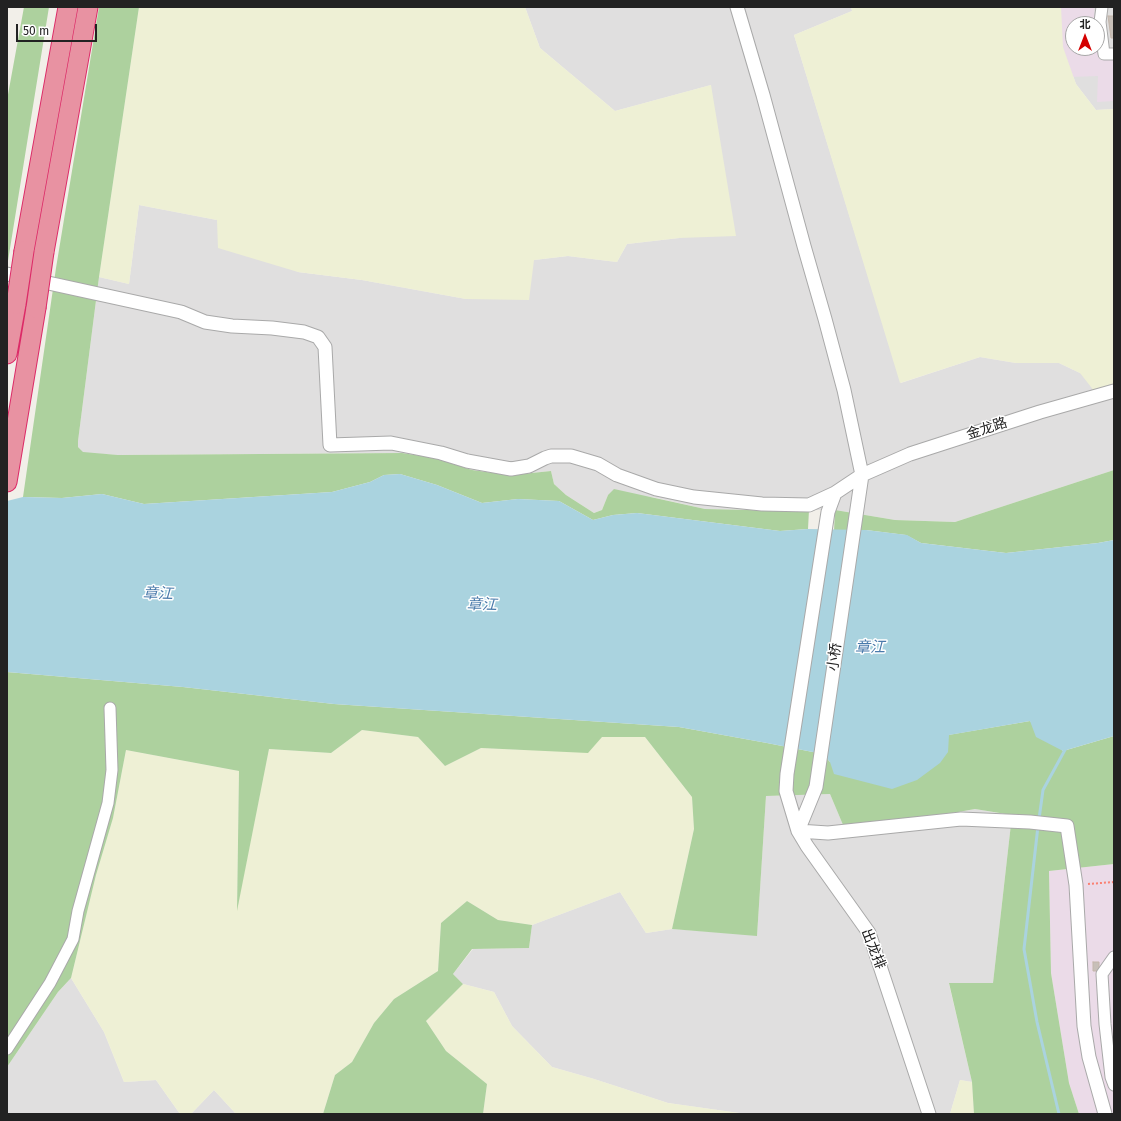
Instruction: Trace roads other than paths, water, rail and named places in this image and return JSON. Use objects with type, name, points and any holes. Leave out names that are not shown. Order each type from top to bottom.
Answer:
[{"type":"highway","points":[[7,354],[68,7]]},
{"type":"highway","points":[[7,482],[44,252],[88,7]]},
{"type":"street","points":[[738,7],[844,390],[862,475]]},
{"type":"street","points":[[1102,7],[1100,22],[1104,54],[1114,54]]},
{"type":"street","name":"金龙路","points":[[7,274],[181,312],[205,322],[232,326],[304,332],[318,337],[325,347],[330,445],[391,443],[442,452],[467,461],[511,469],[528,466],[551,456],[571,456],[598,464],[617,475],[656,489],[694,497],[762,504],[810,505],[836,493],[862,475],[910,454],[1040,412],[1114,391]]},
{"type":"street","name":"小桥","points":[[798,831],[816,787],[862,475]]},
{"type":"street","name":"出龙排","points":[[836,493],[828,512],[787,774],[786,791],[798,831],[869,933],[929,1114]]},
{"type":"street","points":[[7,1049],[50,983],[73,940],[78,911],[108,803],[112,770],[110,708]]},
{"type":"street","points":[[798,831],[828,833],[961,819],[1030,822],[1067,826],[1076,885],[1084,1026],[1088,1057],[1105,1114]]},
{"type":"street","points":[[1114,957],[1102,974],[1105,1024],[1111,1077],[1114,1086]]},
{"type":"water","name":"章江","points":[[400,474],[437,485],[482,503],[518,499],[559,501],[593,520],[613,515],[637,513],[780,531],[808,529],[866,530],[907,535],[921,543],[1006,553],[1114,540],[1114,736],[1063,751],[1036,737],[1030,721],[949,735],[948,752],[940,763],[917,780],[892,789],[834,774],[830,762],[823,754],[679,727],[334,704],[183,687],[7,672],[7,501],[23,497],[62,498],[102,494],[144,504],[332,492],[370,482],[384,475]]},
{"type":"waterway","points":[[1039,819],[1043,790],[1066,748]]},
{"type":"waterway","points":[[1038,826],[1024,949],[1037,1022],[1059,1114]]}]
